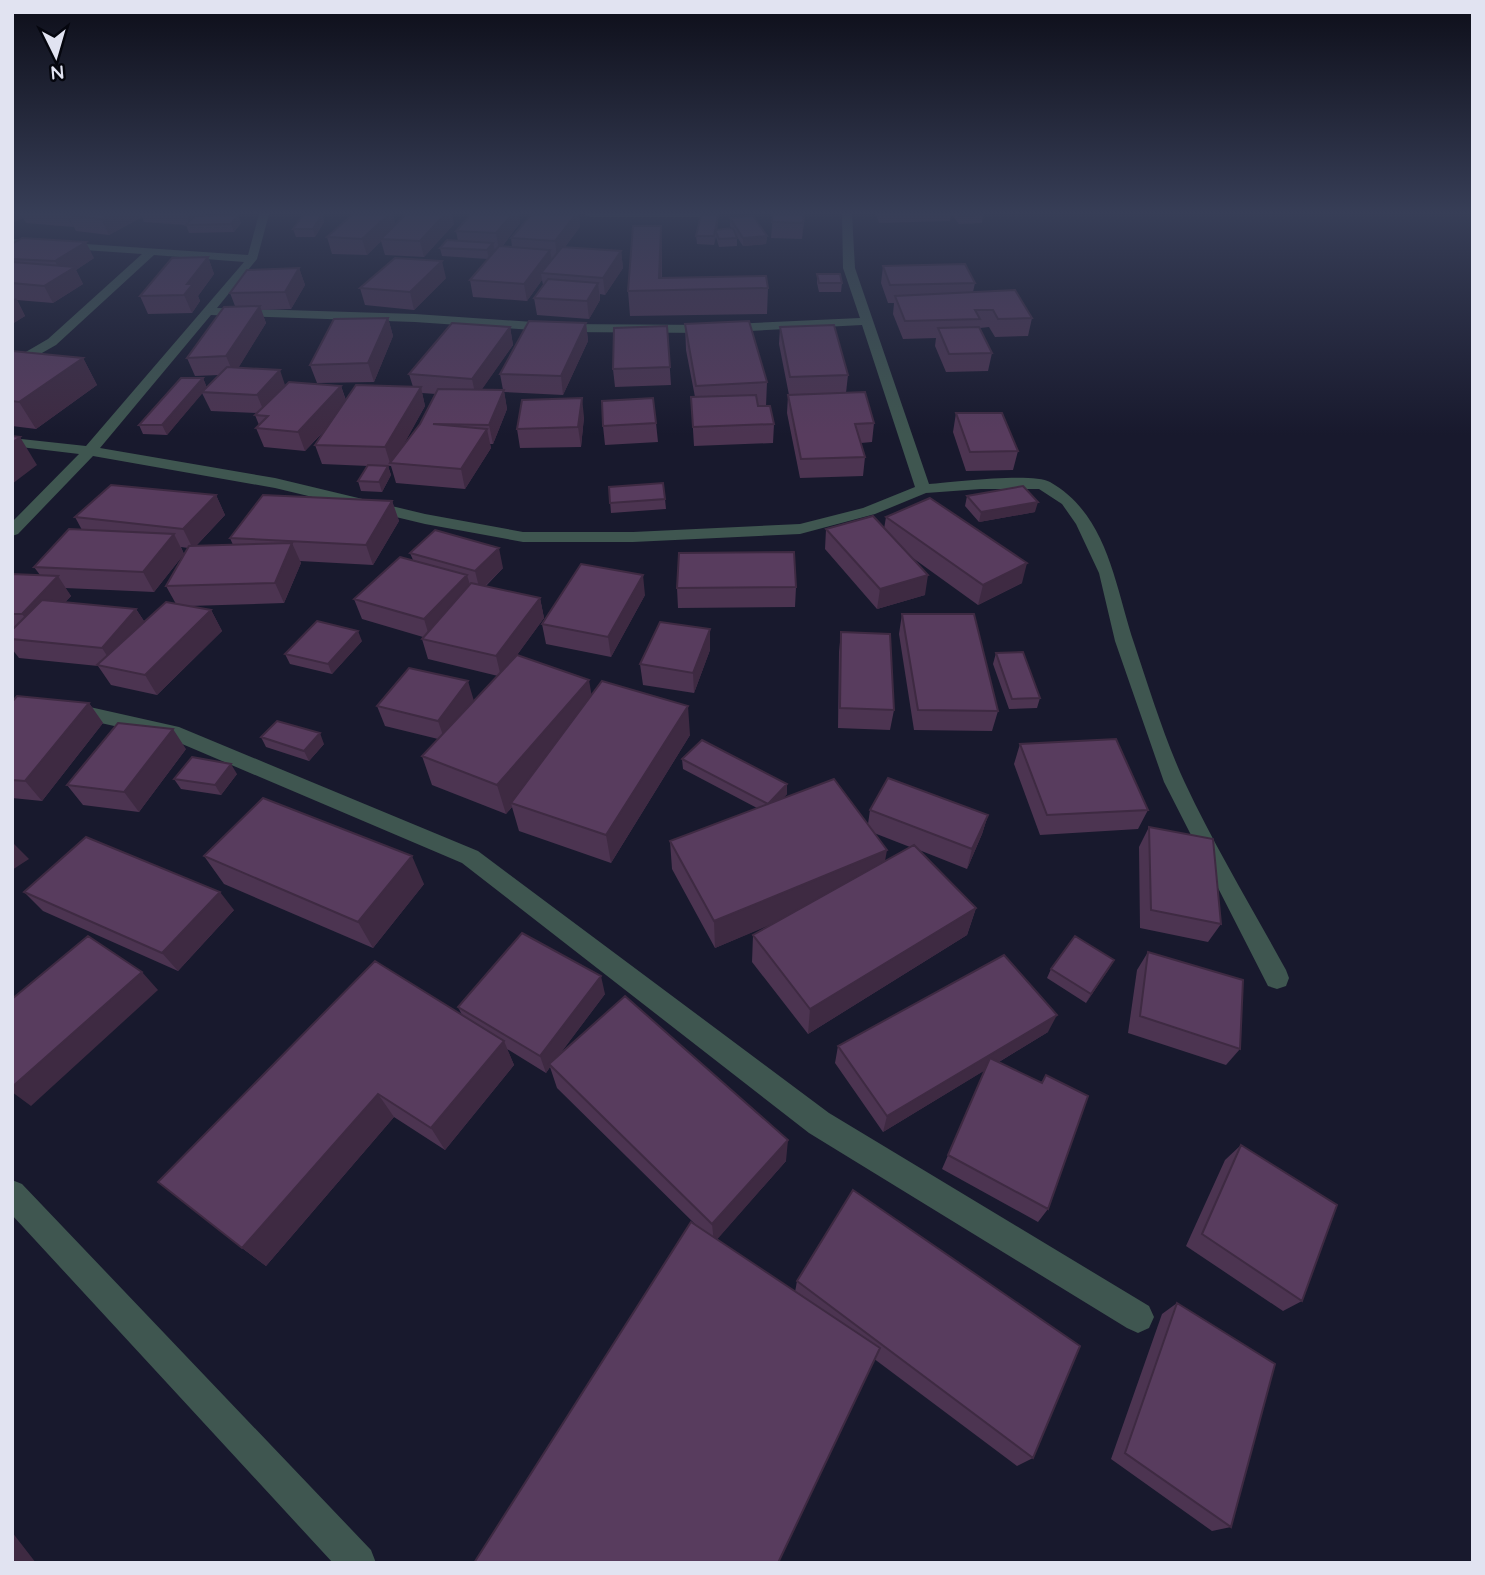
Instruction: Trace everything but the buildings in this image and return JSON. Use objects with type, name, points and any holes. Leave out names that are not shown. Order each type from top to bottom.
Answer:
[{"type":"street","points":[[12,366],[52,342],[112,288]]},
{"type":"street","points":[[12,531],[90,452],[227,288]]},
{"type":"street","points":[[855,288],[923,489]]},
{"type":"street","points":[[208,310],[415,318],[562,328],[711,329],[866,321]]},
{"type":"street","points":[[12,442],[90,452],[275,483],[425,519],[523,537],[633,537],[800,529],[869,511],[923,489],[981,484],[1043,484],[1067,500],[1084,523],[1107,573],[1124,641],[1174,782],[1277,978]]},
{"type":"street","points":[[53,707],[80,710],[172,732],[470,857],[819,1123],[1138,1317]]},
{"type":"street","points":[[12,1194],[358,1563]]}]
